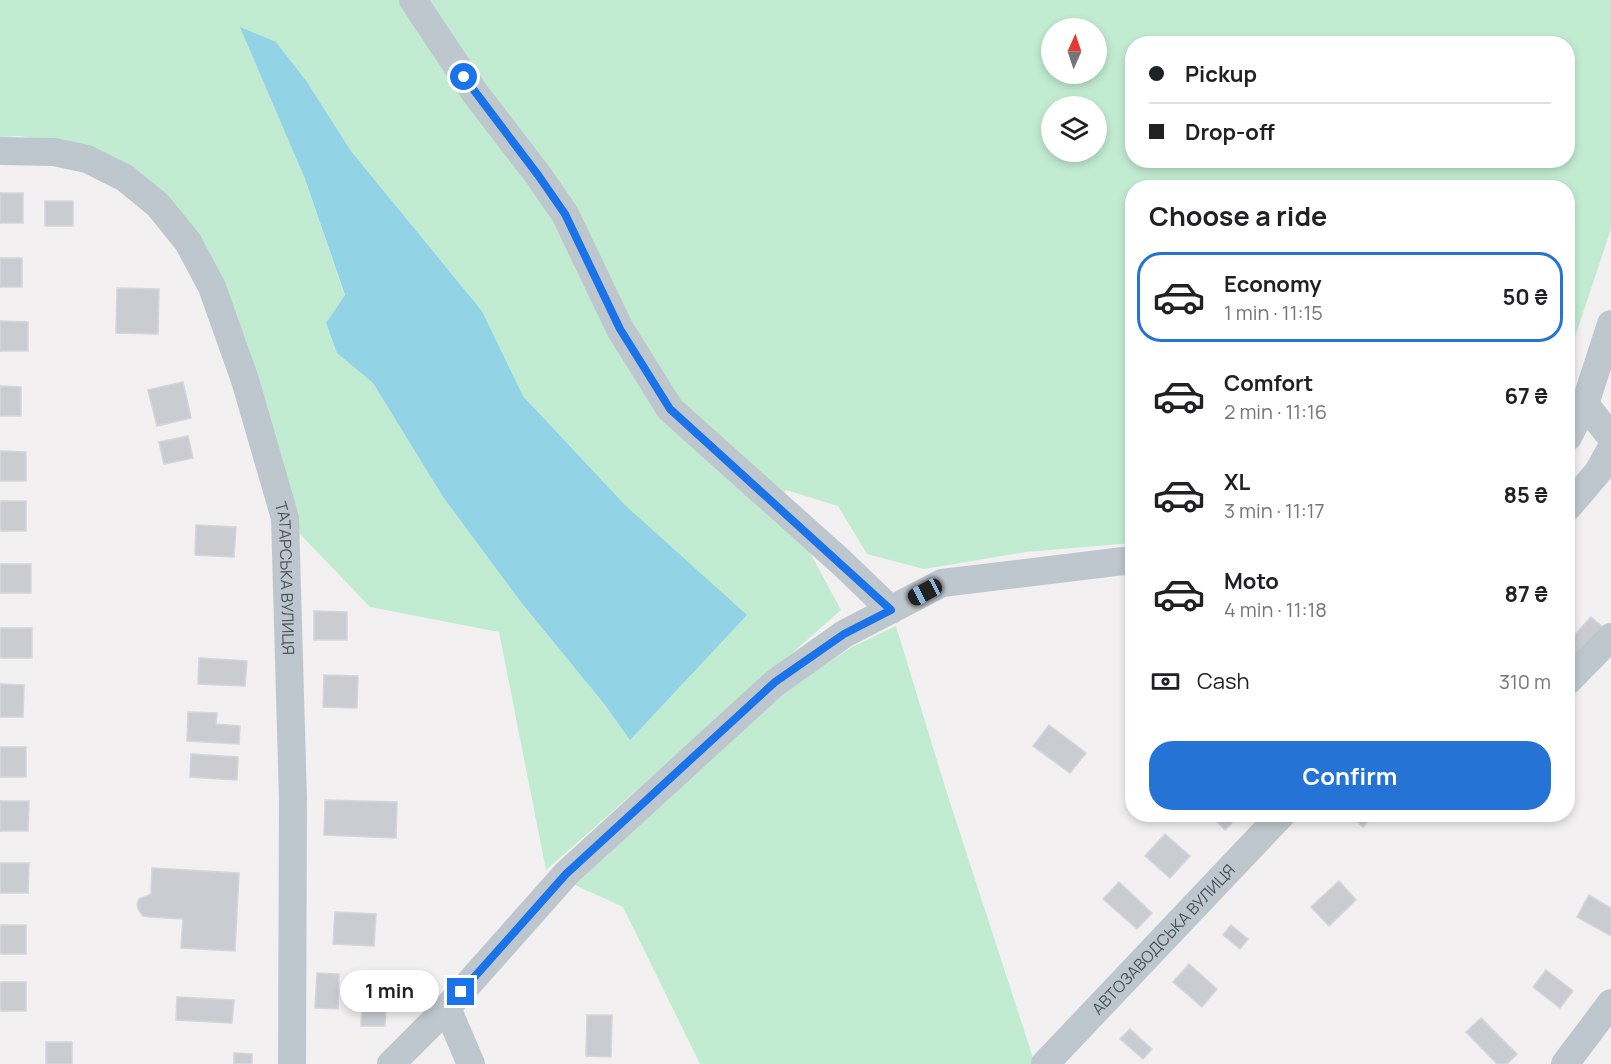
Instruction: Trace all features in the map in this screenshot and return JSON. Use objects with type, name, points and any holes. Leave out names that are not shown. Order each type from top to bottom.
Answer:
[{"type":"street","points":[[413,0],[475,93],[565,214],[620,329],[670,409],[891,610]]},
{"type":"street","name":"ТАТАРСЬКА ВУЛИЦЯ","points":[[0,150],[54,152],[87,159],[125,178],[158,205],[188,242],[212,287],[233,345],[285,518],[293,800],[292,1064]]},
{"type":"street","points":[[1575,423],[1585,404],[1611,324]]},
{"type":"street","points":[[1585,404],[1611,437]]},
{"type":"street","points":[[1575,499],[1598,472],[1611,449]]},
{"type":"street","points":[[391,1064],[447,1008],[566,874],[775,682],[844,634],[942,583],[1125,561]]},
{"type":"street","points":[[1575,674],[1611,637]]},
{"type":"street","name":"АВТОЗАВОДСЬКА ВУЛИЦЯ","points":[[1045,1064],[1274,822]]},
{"type":"street","points":[[1565,1064],[1611,1003]]},
{"type":"street","points":[[447,1008],[471,1064]]},
{"type":"green space","points":[[0,0],[1611,0],[1611,229],[1575,337],[1575,180],[1125,180],[1125,544],[1026,552],[924,569],[867,554],[838,506],[786,490],[770,517],[806,545],[841,610],[546,870],[499,632],[370,607],[298,532],[200,238],[59,142],[20,136],[0,137]],"holes":[[[241,28],[307,82],[351,151],[482,311],[523,396],[626,506],[630,739],[520,601],[443,497],[373,383],[337,352],[326,323],[345,296],[305,179]]]},
{"type":"green space","points":[[896,626],[945,787],[1035,1064],[700,1064],[623,907],[575,885],[781,694],[850,648]]},
{"type":"water","points":[[240,27],[276,42],[307,82],[351,151],[482,311],[523,396],[626,506],[747,615],[630,740],[605,705],[520,601],[443,497],[373,383],[337,353],[326,323],[345,295],[305,179]]},
{"type":"building","points":[[0,193],[23,193],[23,223],[0,223]]},
{"type":"building","points":[[45,201],[73,201],[73,226],[45,226]]},
{"type":"building","points":[[0,258],[22,258],[22,287],[0,287]]},
{"type":"building","points":[[117,288],[159,289],[158,334],[116,333]]},
{"type":"building","points":[[0,321],[28,322],[28,351],[0,351]]},
{"type":"building","points":[[183,382],[191,418],[157,426],[148,390]]},
{"type":"building","points":[[0,386],[21,387],[21,416],[0,416]]},
{"type":"building","points":[[188,436],[193,458],[164,464],[159,442]]},
{"type":"building","points":[[0,451],[26,452],[26,481],[0,481]]},
{"type":"building","points":[[0,501],[26,501],[26,531],[0,531]]},
{"type":"building","points":[[196,525],[236,527],[234,557],[195,555]]},
{"type":"building","points":[[0,564],[31,564],[31,593],[0,593]]},
{"type":"building","points":[[314,611],[347,612],[347,640],[314,640]]},
{"type":"building","points":[[1591,617],[1605,629],[1579,659],[1575,655],[1575,634]]},
{"type":"building","points":[[0,628],[32,628],[32,658],[0,658]]},
{"type":"building","points":[[199,658],[247,661],[245,686],[198,684]]},
{"type":"building","points":[[324,675],[358,676],[357,708],[323,707]]},
{"type":"building","points":[[0,684],[24,685],[23,717],[0,717]]},
{"type":"building","points":[[188,712],[217,713],[216,724],[240,726],[239,744],[187,741]]},
{"type":"building","points":[[1049,725],[1086,753],[1070,773],[1033,746]]},
{"type":"building","points":[[0,747],[26,747],[26,777],[0,777]]},
{"type":"building","points":[[191,754],[238,757],[237,780],[190,777]]},
{"type":"building","points":[[325,800],[397,802],[396,838],[324,835]]},
{"type":"building","points":[[0,801],[29,801],[28,831],[0,831]]},
{"type":"building","points":[[1218,822],[1233,822],[1225,830]]},
{"type":"building","points":[[1358,822],[1367,822],[1363,827]]},
{"type":"building","points":[[1165,834],[1190,856],[1170,878],[1145,856]]},
{"type":"building","points":[[0,863],[29,863],[28,893],[0,893]]},
{"type":"building","points":[[152,868],[239,873],[235,951],[181,948],[183,919],[143,916],[137,905],[139,899],[151,894]]},
{"type":"building","points":[[1339,881],[1356,900],[1329,926],[1311,907]]},
{"type":"building","points":[[1119,882],[1152,913],[1137,929],[1103,899]]},
{"type":"building","points":[[1589,895],[1611,908],[1611,936],[1577,917]]},
{"type":"building","points":[[335,912],[376,914],[374,946],[333,944]]},
{"type":"building","points":[[0,925],[26,925],[26,954],[0,954]]},
{"type":"building","points":[[1231,925],[1248,939],[1240,949],[1223,935]]},
{"type":"building","points":[[1189,964],[1217,989],[1202,1007],[1173,982]]},
{"type":"building","points":[[1546,970],[1573,991],[1560,1008],[1533,987]]},
{"type":"building","points":[[317,973],[339,974],[338,1009],[315,1008]]},
{"type":"building","points":[[0,982],[26,982],[26,1011],[0,1011]]},
{"type":"building","points":[[177,997],[234,1000],[232,1023],[176,1020]]},
{"type":"building","points":[[362,1003],[386,1005],[385,1026],[361,1026]]},
{"type":"building","points":[[587,1015],[612,1015],[611,1057],[586,1056]]},
{"type":"building","points":[[1481,1018],[1517,1054],[1507,1064],[1497,1064],[1466,1032]]},
{"type":"building","points":[[1130,1029],[1152,1049],[1143,1059],[1120,1039]]},
{"type":"building","points":[[46,1042],[72,1042],[72,1064],[46,1064]]},
{"type":"building","points":[[234,1053],[252,1054],[252,1064],[234,1064]]},
{"type":"route","points":[[461,992],[566,874],[775,682],[844,634],[891,610],[841,562],[670,409],[646,374],[620,329],[565,214],[464,77]]}]
